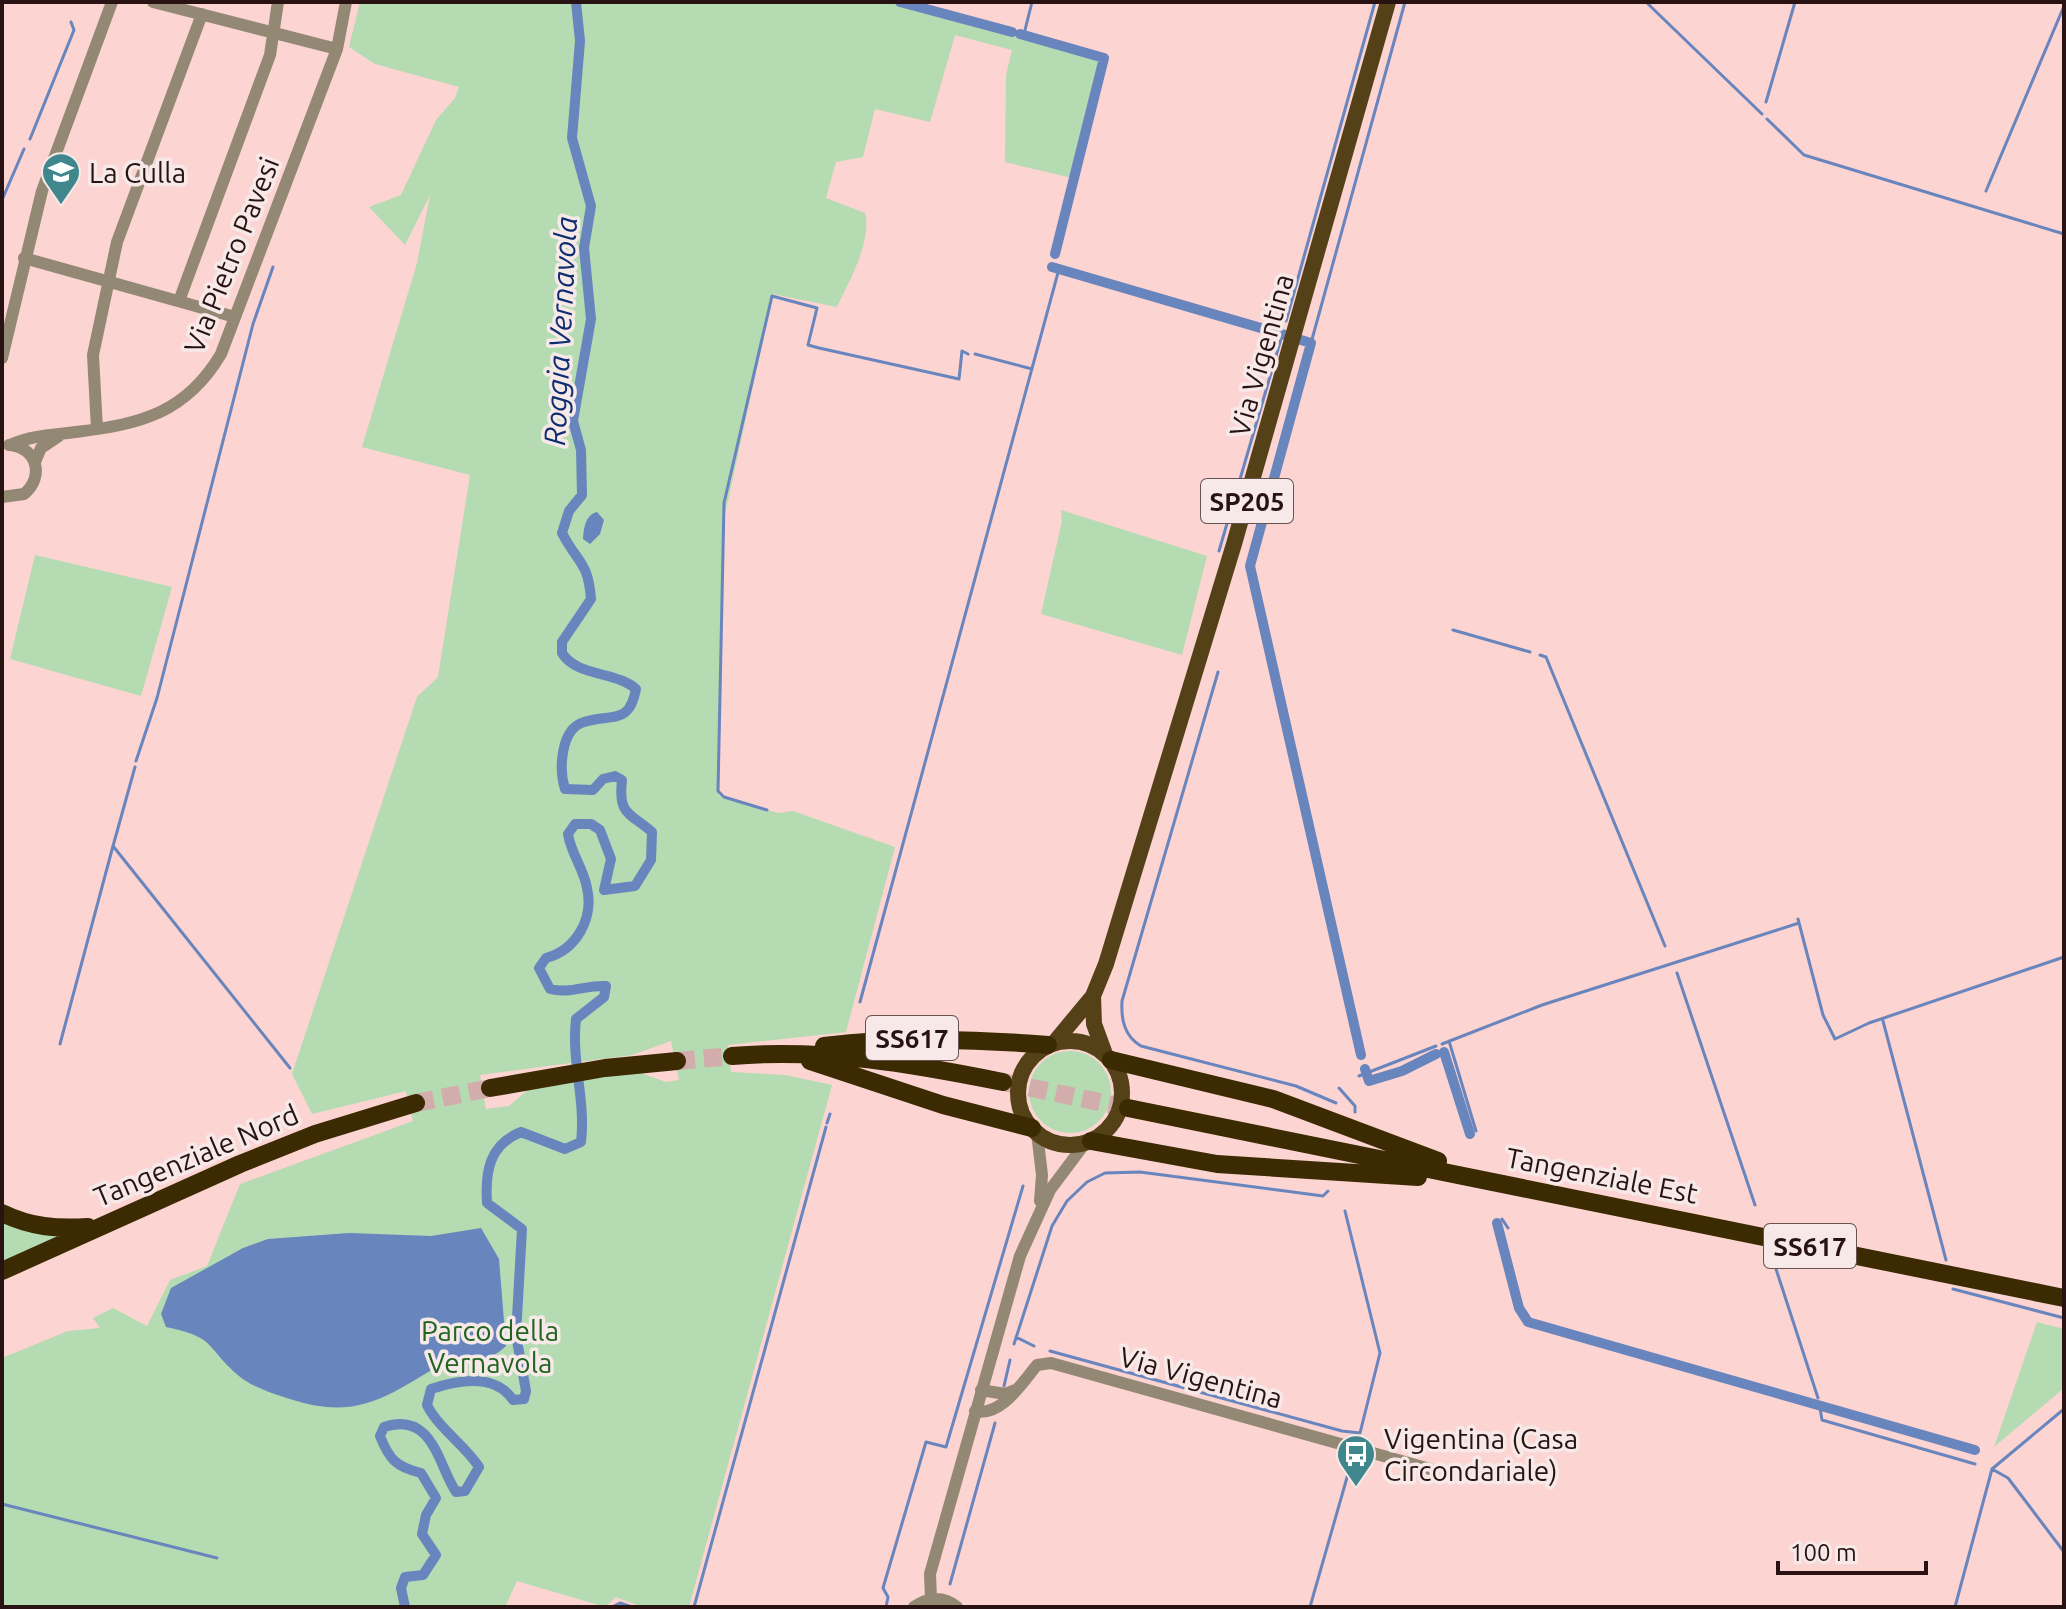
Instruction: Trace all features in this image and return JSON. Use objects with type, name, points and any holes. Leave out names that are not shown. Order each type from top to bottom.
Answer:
[{"type":"highway","name":"SS617","points":[[732,1056],[888,1038],[956,1038],[1051,1044]]},
{"type":"highway","name":"SS617","points":[[777,1052],[860,1057],[1003,1082]]},
{"type":"highway","name":"SS617","points":[[777,1052],[1034,1131]]},
{"type":"highway","name":"SS617","points":[[1108,1057],[1273,1099],[1397,1147],[1556,1195]]},
{"type":"highway","points":[[490,1088],[677,1061]]},
{"type":"highway","name":"Tangenziale Nord","points":[[2,1271],[315,1134],[416,1103]]},
{"type":"highway","name":"Tangenziale Est","points":[[1128,1108],[2064,1298]]},
{"type":"highway","name":"SS617","points":[[1088,1142],[1217,1164],[1288,1171],[1400,1175],[1556,1195]]},
{"type":"highway","points":[[2,1213],[21,1222],[53,1229],[99,1227]]},
{"type":"main road","name":"Via Vigentina","points":[[1088,1142],[1112,1124],[1119,1111],[1121,1079],[1094,1024],[1093,996],[1234,544],[1388,2]]},
{"type":"main road","name":"Via Vigentina","points":[[1034,1131],[1020,1107],[1019,1080],[1031,1058],[1051,1044],[1093,996]]},
{"type":"main road","points":[[1051,1044],[1078,1041],[1108,1057]]},
{"type":"main road","points":[[1034,1131],[1061,1144],[1088,1142]]},
{"type":"street","points":[[2,358],[42,191],[112,2]]},
{"type":"street","points":[[153,2],[198,9],[275,35],[337,49]]},
{"type":"street","points":[[179,301],[275,35],[278,2]]},
{"type":"street","name":"Via Pietro Pavesi","points":[[4,445],[24,438],[136,422],[165,412],[186,398],[213,368],[337,49],[346,2]]},
{"type":"street","points":[[97,429],[93,355],[117,242],[198,9]]},
{"type":"street","points":[[24,258],[235,317]]},
{"type":"street","points":[[35,462],[47,443],[67,433]]},
{"type":"street","points":[[2,497],[16,498],[28,491],[36,476],[35,462],[24,449],[4,445]]},
{"type":"street","name":"Via Vigentina","points":[[1034,1131],[1042,1175],[1039,1209]]},
{"type":"street","name":"Via Vigentina","points":[[931,1599],[930,1574],[1020,1256],[1039,1209],[1088,1142]]},
{"type":"street","name":"Via Vigentina","points":[[975,1411],[984,1413],[997,1407],[1037,1365],[1051,1363],[1430,1469]]},
{"type":"street","points":[[981,1390],[1005,1394],[1017,1388]]},
{"type":"street","points":[[914,1607],[931,1599],[941,1599],[957,1607]]},
{"type":"green space","name":"Parco della Vernavola","points":[[360,2],[894,2],[1108,57],[1076,179],[1005,162],[1006,75],[1012,50],[955,35],[930,122],[875,109],[863,157],[836,162],[826,198],[865,213],[866,224],[858,261],[837,307],[773,294],[724,519],[719,796],[778,813],[793,811],[895,847],[846,1032],[728,1045],[731,1072],[785,1075],[832,1085],[689,1607],[642,1607],[616,1597],[605,1607],[517,1581],[505,1607],[2,1607],[2,1358],[68,1331],[100,1328],[93,1318],[113,1308],[147,1326],[170,1280],[207,1266],[240,1184],[413,1121],[406,1091],[312,1114],[292,1074],[417,697],[438,677],[470,475],[362,447],[417,263],[430,195],[405,245],[369,207],[401,195],[436,120],[455,98],[459,87],[375,64],[349,47]],"holes":[[[671,1041],[679,1080],[666,1082],[638,1072],[530,1088],[509,1106],[486,1109],[480,1075],[632,1055]]]},
{"type":"green space","points":[[1061,510],[1207,556],[1182,655],[1041,614],[1062,521]]},
{"type":"green space","points":[[35,555],[172,587],[141,696],[10,659]]},
{"type":"green space","points":[[1070,1051],[1086,1054],[1099,1063],[1108,1076],[1111,1092],[1108,1108],[1099,1121],[1086,1130],[1070,1133],[1054,1130],[1041,1121],[1032,1108],[1029,1092],[1032,1076],[1041,1063],[1054,1054]]},
{"type":"green space","points":[[3,1223],[57,1235],[57,1237],[2,1263]]},
{"type":"green space","points":[[2037,1322],[2064,1329],[2064,1388],[1994,1447]]},
{"type":"water","points":[[597,512],[604,520],[600,534],[590,544],[583,539],[585,526],[590,516]]},
{"type":"water","points":[[481,1228],[499,1259],[506,1346],[482,1359],[454,1357],[376,1400],[338,1407],[315,1406],[257,1387],[239,1376],[203,1339],[166,1327],[161,1314],[171,1288],[243,1248],[268,1239],[349,1233],[431,1236]]},
{"type":"waterway","name":"Roggia Vernavola","points":[[405,1607],[401,1588],[405,1577],[423,1575],[436,1555],[422,1534],[426,1515],[436,1498],[421,1473],[394,1461],[380,1436],[384,1427],[400,1424],[424,1433],[456,1492],[465,1491],[479,1467],[432,1414],[427,1405],[431,1389],[464,1381],[486,1382],[505,1391],[513,1400],[524,1399],[526,1391],[516,1335],[522,1229],[487,1203],[488,1170],[502,1144],[521,1132],[565,1149],[581,1142],[576,1019],[604,997],[606,986],[550,989],[539,968],[546,958],[574,941],[588,911],[585,881],[568,834],[575,824],[591,824],[600,830],[611,859],[604,890],[635,886],[651,860],[652,832],[624,807],[622,780],[615,776],[603,779],[593,790],[565,789],[562,772],[566,741],[576,726],[624,713],[633,701],[636,689],[618,679],[577,666],[562,653],[562,642],[591,599],[585,570],[562,533],[569,511],[582,495],[581,450],[573,421],[591,319],[584,248],[591,206],[572,138],[580,41],[576,2]]},
{"type":"waterway","points":[[900,2],[1012,32]]},
{"type":"waterway","points":[[1024,34],[1032,2]]},
{"type":"waterway","points":[[1286,321],[1375,2]]},
{"type":"waterway","points":[[1311,343],[1405,2]]},
{"type":"waterway","points":[[1646,2],[1762,114]]},
{"type":"waterway","points":[[1766,102],[1795,2]]},
{"type":"waterway","points":[[1986,191],[2064,6]]},
{"type":"waterway","points":[[30,139],[74,30],[71,22]]},
{"type":"waterway","points":[[1020,34],[1104,58],[1055,254]]},
{"type":"waterway","points":[[1767,119],[1804,155],[2064,234]]},
{"type":"waterway","points":[[2,200],[24,149]]},
{"type":"waterway","points":[[136,761],[157,698],[253,324],[273,267]]},
{"type":"waterway","points":[[1052,267],[1285,335]]},
{"type":"waterway","points":[[860,1002],[1059,269]]},
{"type":"waterway","points":[[767,810],[724,797],[718,791],[724,503],[772,296],[817,308],[808,345],[959,379],[962,351],[968,354]]},
{"type":"waterway","points":[[1219,551],[1283,332]]},
{"type":"waterway","points":[[1301,340],[1311,343],[1250,566],[1361,1055]]},
{"type":"waterway","points":[[975,354],[1032,369]]},
{"type":"waterway","points":[[1453,630],[1530,652]]},
{"type":"waterway","points":[[1540,655],[1546,657],[1665,946]]},
{"type":"waterway","points":[[1218,672],[1122,1001],[1123,1021],[1127,1032],[1141,1046],[1296,1086],[1336,1103]]},
{"type":"waterway","points":[[135,767],[113,846],[290,1068]]},
{"type":"waterway","points":[[60,1044],[113,846]]},
{"type":"waterway","points":[[1798,919],[1823,1015],[1835,1039],[1869,1023],[2064,957]]},
{"type":"waterway","points":[[1442,1044],[1542,1005],[1799,923]]},
{"type":"waterway","points":[[1677,973],[1755,1205]]},
{"type":"waterway","points":[[1883,1021],[1946,1260]]},
{"type":"waterway","points":[[1449,1041],[1476,1131]]},
{"type":"waterway","points":[[1359,1076],[1436,1046]]},
{"type":"waterway","points":[[1444,1052],[1470,1134]]},
{"type":"waterway","points":[[1365,1069],[1369,1081],[1402,1071],[1436,1054]]},
{"type":"waterway","points":[[1339,1088],[1355,1106],[1355,1112]]},
{"type":"waterway","points":[[827,1123],[830,1114]]},
{"type":"waterway","points":[[694,1607],[826,1127]]},
{"type":"waterway","points":[[1014,1344],[1052,1226],[1067,1201],[1087,1182],[1105,1173],[1140,1172],[1323,1196],[1328,1191]]},
{"type":"waterway","points":[[886,1607],[888,1597],[883,1588],[926,1442],[946,1447],[1023,1186]]},
{"type":"waterway","points":[[1050,1351],[1342,1431],[1360,1433],[1380,1353],[1345,1211]]},
{"type":"waterway","points":[[1502,1219],[1508,1228]]},
{"type":"waterway","points":[[1497,1223],[1519,1308],[1528,1322],[1975,1450]]},
{"type":"waterway","points":[[1776,1269],[1818,1398]]},
{"type":"waterway","points":[[1953,1289],[2064,1318]]},
{"type":"waterway","points":[[1016,1337],[1034,1346]]},
{"type":"waterway","points":[[1004,1386],[1010,1360]]},
{"type":"waterway","points":[[1820,1408],[1822,1420],[1975,1464]]},
{"type":"waterway","points":[[1955,1607],[1992,1469],[2064,1409]]},
{"type":"waterway","points":[[950,1584],[995,1423]]},
{"type":"waterway","points":[[1310,1607],[1350,1467]]},
{"type":"waterway","points":[[1992,1469],[2008,1478],[2064,1552]]},
{"type":"waterway","points":[[2,1504],[217,1558]]},
{"type":"waterway","points":[[612,1607],[620,1603],[632,1607]]},
{"type":"tunnel","points":[[677,1061],[732,1056]]},
{"type":"tunnel","points":[[1003,1082],[1128,1108]]},
{"type":"tunnel","points":[[416,1103],[490,1088]]},
{"type":"place","name":"La Culla","points":[[61,206]]},
{"type":"place","name":"Vigentina (Casa Circondariale)","points":[[1356,1488]]}]
